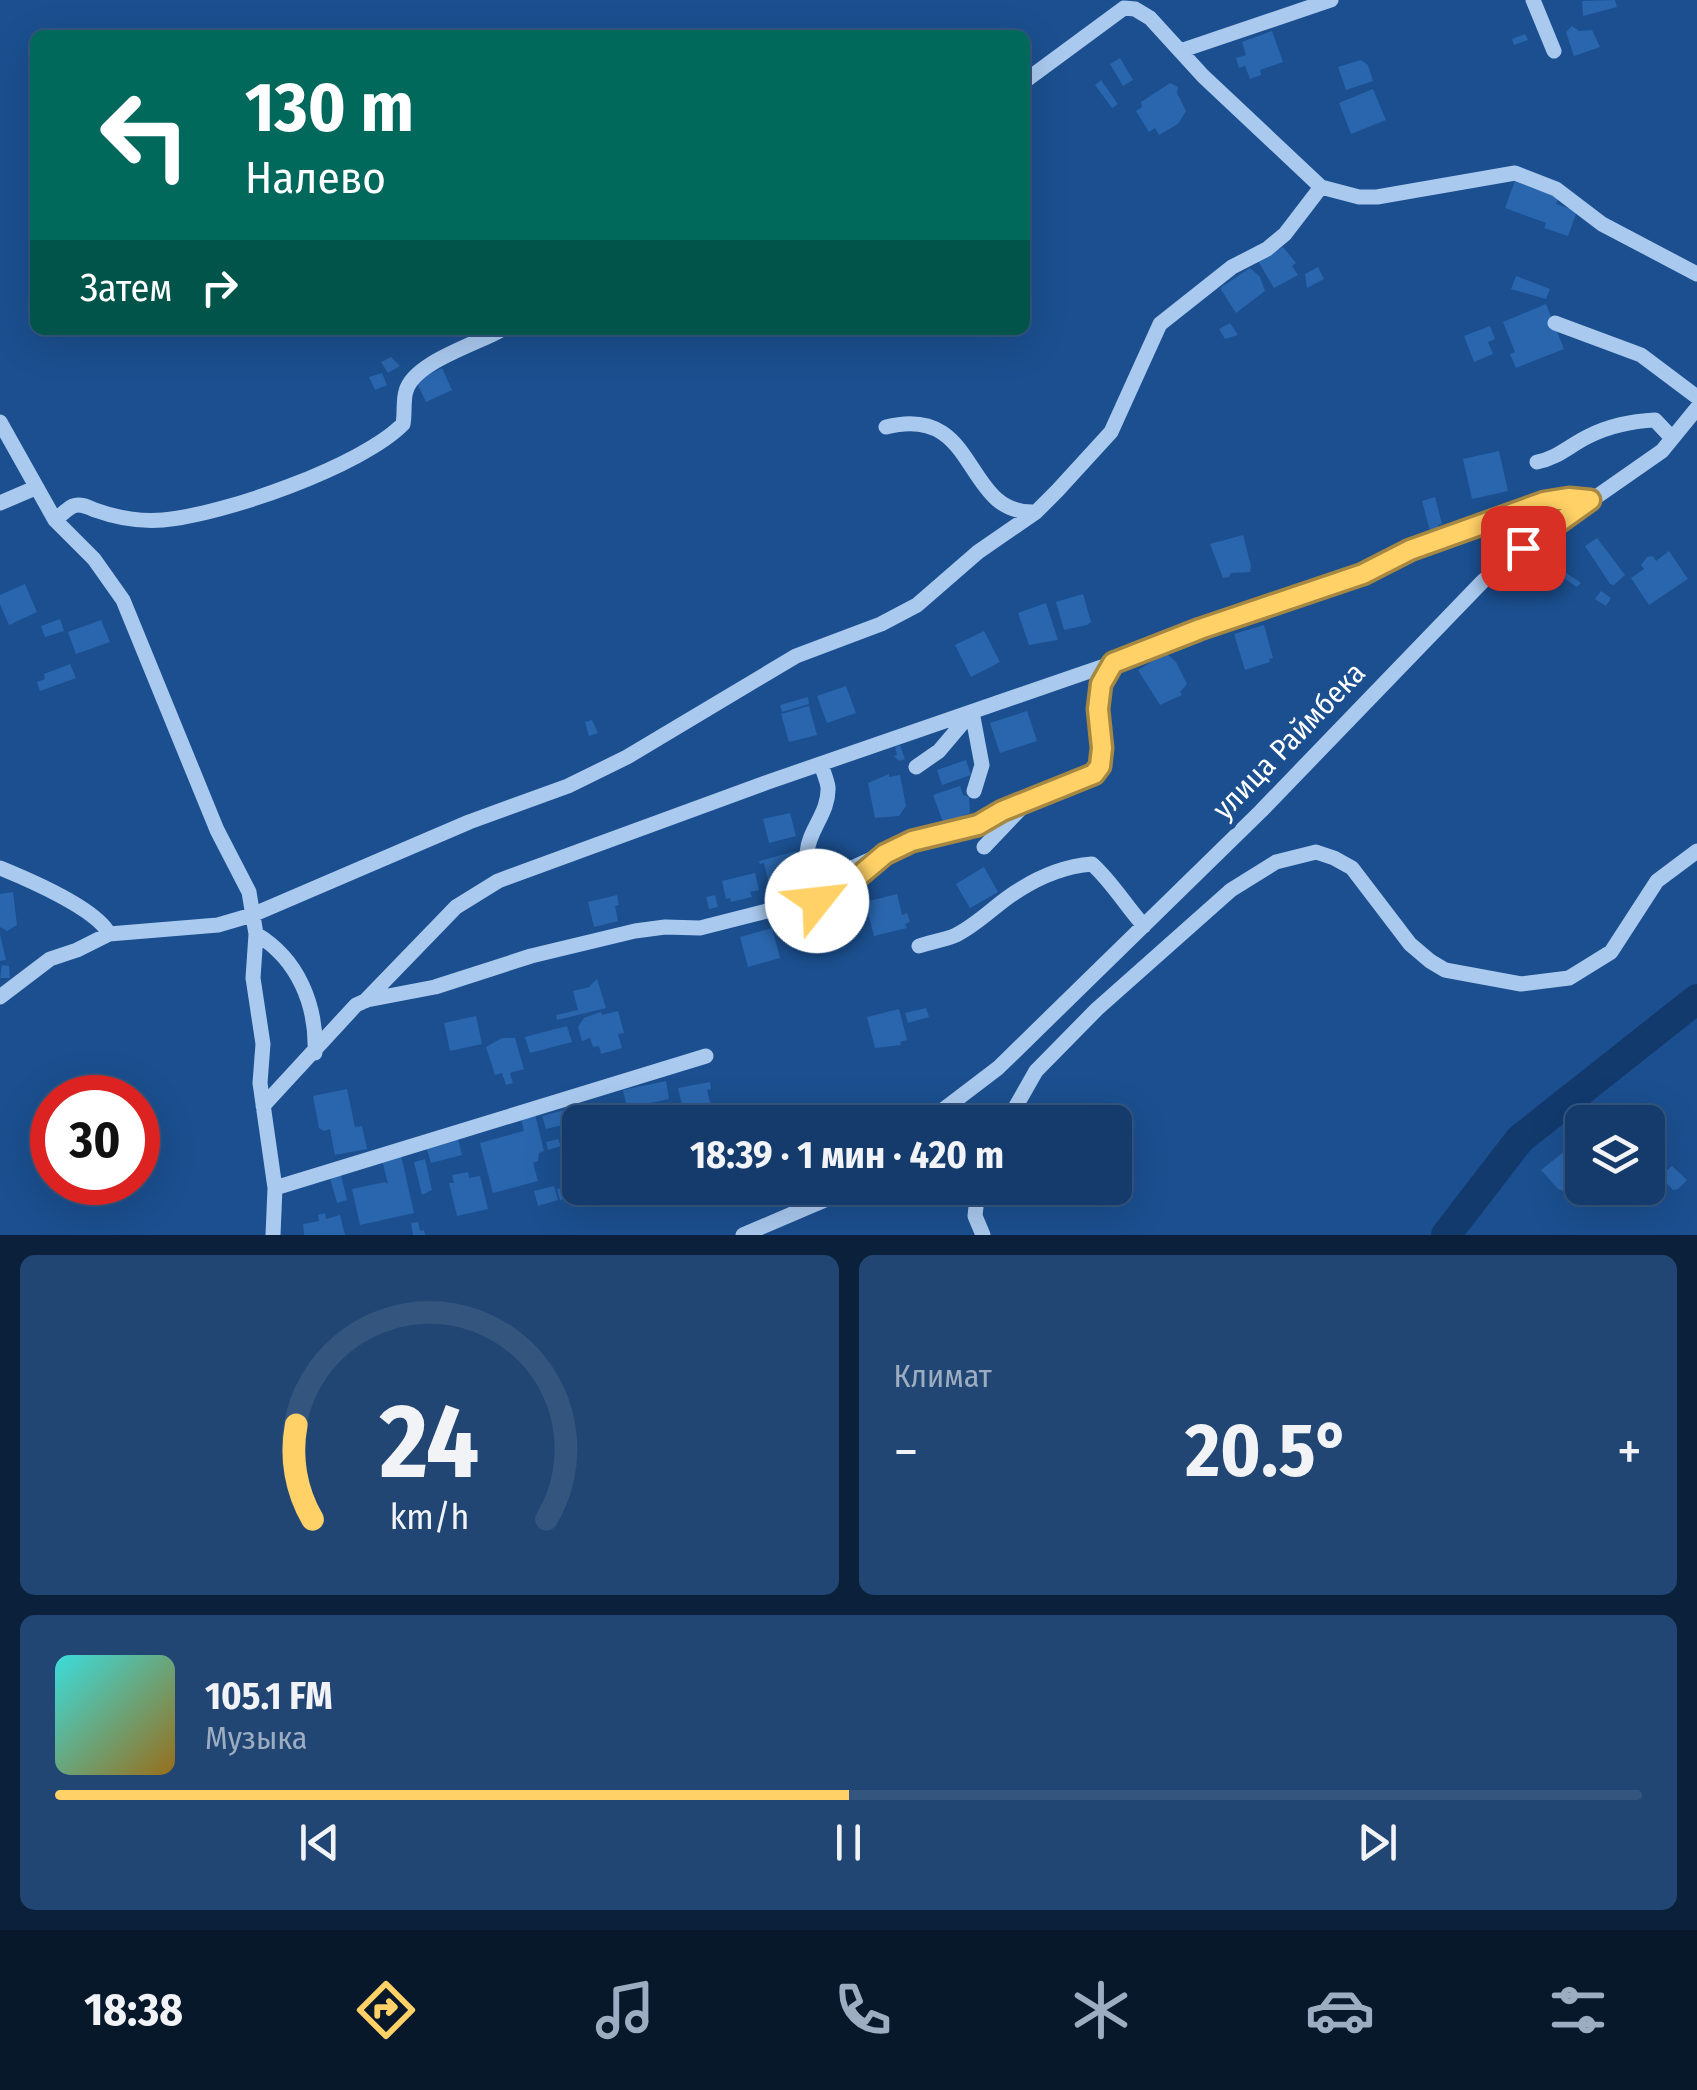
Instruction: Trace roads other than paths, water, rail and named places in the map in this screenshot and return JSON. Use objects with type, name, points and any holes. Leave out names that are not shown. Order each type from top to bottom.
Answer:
[{"type":"street","points":[[1180,51],[1331,0]]},
{"type":"street","points":[[1533,0],[1554,51]]},
{"type":"street","points":[[1030,77],[1124,8],[1134,9],[1150,18],[1321,187],[1359,197],[1377,197],[1515,174],[1556,189],[1602,224],[1697,274]]},
{"type":"street","points":[[0,997],[50,959],[109,934],[218,926],[469,822],[568,786],[627,757],[796,656],[880,624],[917,605],[978,552],[1036,512],[1112,432],[1160,324],[1232,267],[1285,234],[1321,187]]},
{"type":"street","points":[[1555,323],[1641,355],[1697,397]]},
{"type":"street","points":[[54,520],[82,505],[117,519],[163,520],[226,508],[342,466],[388,440],[403,424],[406,391],[416,375],[452,352],[490,335]]},
{"type":"street","name":"улица Раймбека","points":[[949,1105],[998,1068],[1261,811],[1482,580],[1662,451],[1697,408]]},
{"type":"street","points":[[1537,462],[1560,455],[1586,436],[1638,420],[1654,420],[1672,438]]},
{"type":"street","points":[[886,427],[920,421],[938,430],[970,460],[988,492],[1000,504],[1010,510],[1036,512]]},
{"type":"street","points":[[0,422],[54,520],[94,558],[123,600],[218,830],[249,892],[256,934],[253,978],[262,1044],[260,1083],[275,1188],[273,1235]]},
{"type":"street","points":[[0,503],[35,488]]},
{"type":"street","points":[[365,1001],[456,907],[498,880],[1363,574],[1410,550],[1544,502],[1590,500]]},
{"type":"street","points":[[794,904],[820,886],[912,841],[978,825],[1002,811],[1094,774],[1100,766],[1102,748],[1098,709],[1101,684],[1113,663]]},
{"type":"street","points":[[916,767],[939,752],[972,712]]},
{"type":"street","points":[[972,712],[982,765],[974,792]]},
{"type":"street","points":[[820,764],[828,785],[826,800],[808,846],[811,876],[820,886]]},
{"type":"street","points":[[984,847],[1029,800]]},
{"type":"street","points":[[1017,1105],[1036,1071],[1096,1009],[1231,890],[1276,862],[1316,852],[1334,858],[1352,868],[1410,944],[1430,961],[1446,970],[1521,984],[1569,978],[1611,952],[1657,881],[1697,850]]},
{"type":"street","points":[[263,1106],[356,1005],[365,1001],[421,990],[531,956],[618,935],[664,927],[700,928],[817,901],[841,891],[885,854]]},
{"type":"street","points":[[918,946],[954,936],[993,912],[1018,890],[1070,866],[1092,864],[1114,883],[1124,903],[1144,926]]},
{"type":"street","points":[[0,868],[104,924],[109,934]]},
{"type":"street","points":[[256,934],[283,954],[301,981],[316,1036],[315,1053]]},
{"type":"street","points":[[275,1188],[706,1056]]},
{"type":"street","points":[[742,1235],[813,1205]]},
{"type":"street","points":[[976,1205],[975,1216],[983,1235]]},
{"type":"waterway","points":[[1446,1235],[1520,1139],[1697,999]]}]
